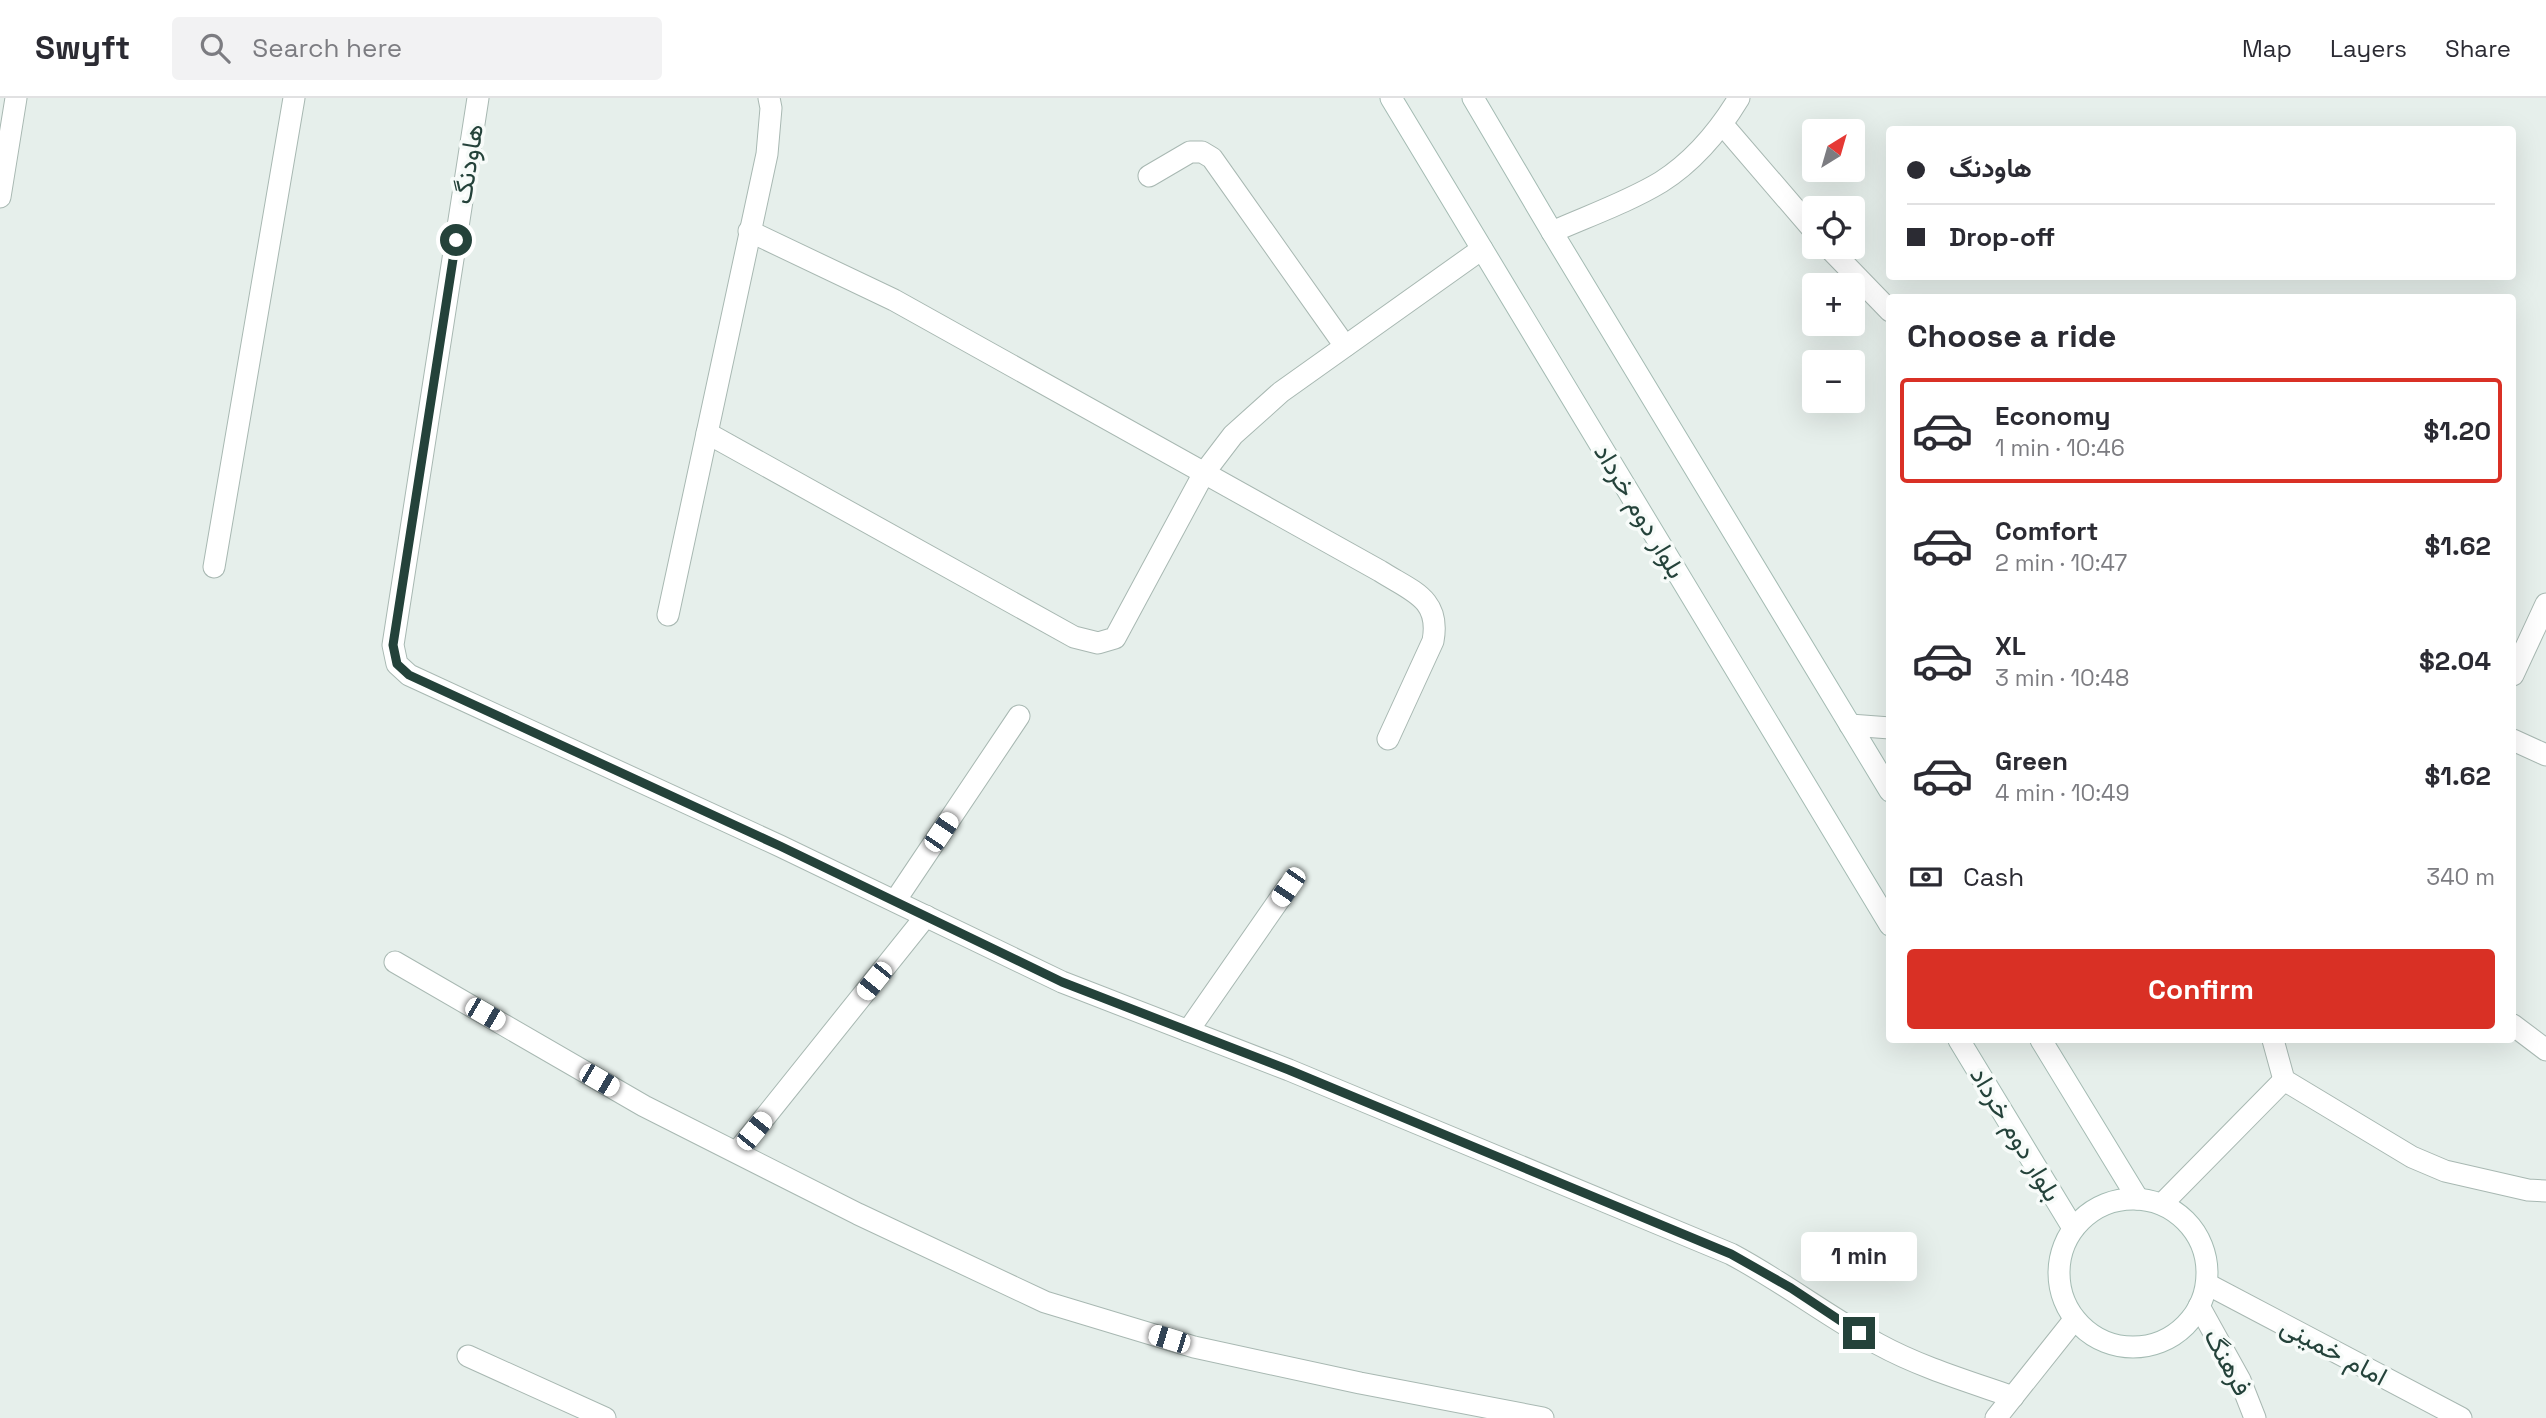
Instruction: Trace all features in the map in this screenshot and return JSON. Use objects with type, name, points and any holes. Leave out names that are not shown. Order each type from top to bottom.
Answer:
[{"type":"street","points":[[0,197],[16,98]]},
{"type":"street","points":[[214,567],[294,98]]},
{"type":"street","name":"هاودنگ","points":[[478,98],[393,645],[397,664],[409,675],[895,901]]},
{"type":"street","points":[[668,615],[767,154],[771,108],[769,98]]},
{"type":"street","name":"بلوار دوم خرداد","points":[[1391,98],[1886,918]]},
{"type":"street","points":[[1473,98],[1886,784]]},
{"type":"street","points":[[1552,232],[1662,181],[1706,145],[1723,125],[1739,98]]},
{"type":"street","points":[[1723,125],[1802,217]]},
{"type":"street","points":[[1149,176],[1190,152],[1202,152],[1212,158],[1345,346]]},
{"type":"street","points":[[749,231],[894,300],[1380,571],[1425,600],[1436,624],[1433,641],[1388,740]]},
{"type":"street","points":[[707,433],[1074,637],[1098,643],[1115,638],[1204,473],[1233,435],[1271,400],[1482,249]]},
{"type":"street","points":[[1839,259],[1886,308]]},
{"type":"street","points":[[2516,668],[2546,604]]},
{"type":"street","points":[[1019,716],[895,901],[1062,982],[1289,1070],[1731,1254],[1782,1282],[1841,1322],[1909,1360],[2013,1397]]},
{"type":"street","points":[[1850,725],[1886,728]]},
{"type":"street","points":[[2516,741],[2546,755]]},
{"type":"street","points":[[1188,1031],[1288,887]]},
{"type":"street","points":[[737,1153],[926,916]]},
{"type":"street","points":[[395,962],[644,1106],[858,1214],[1045,1302],[1194,1347],[1360,1383],[1543,1418]]},
{"type":"street","points":[[2516,1027],[2546,1050]]},
{"type":"street","name":"بلوار دوم خرداد","points":[[1961,1043],[2073,1228]]},
{"type":"street","points":[[2043,1043],[2138,1199]]},
{"type":"street","points":[[2274,1043],[2284,1080],[2412,1157],[2445,1171],[2528,1190],[2546,1191]]},
{"type":"street","points":[[2162,1204],[2284,1080]]},
{"type":"street","points":[[2138,1199],[2162,1204],[2182,1217],[2197,1236],[2206,1259],[2207,1284],[2199,1306],[2184,1326],[2164,1341],[2140,1346],[2115,1345],[2093,1335],[2074,1320],[2063,1298],[2059,1273],[2062,1248],[2073,1228],[2090,1210],[2113,1202],[2138,1199]]},
{"type":"street","name":"امام خمینی","points":[[2207,1284],[2461,1418]]},
{"type":"street","name":"فرهنگ","points":[[2199,1306],[2240,1380],[2255,1418]]},
{"type":"street","points":[[1996,1418],[2074,1320]]},
{"type":"street","points":[[468,1356],[605,1418]]},
{"type":"route","points":[[456,240],[393,645],[397,664],[409,675],[780,846],[1062,982],[1289,1070],[1731,1254],[1791,1288],[1859,1333]]}]
